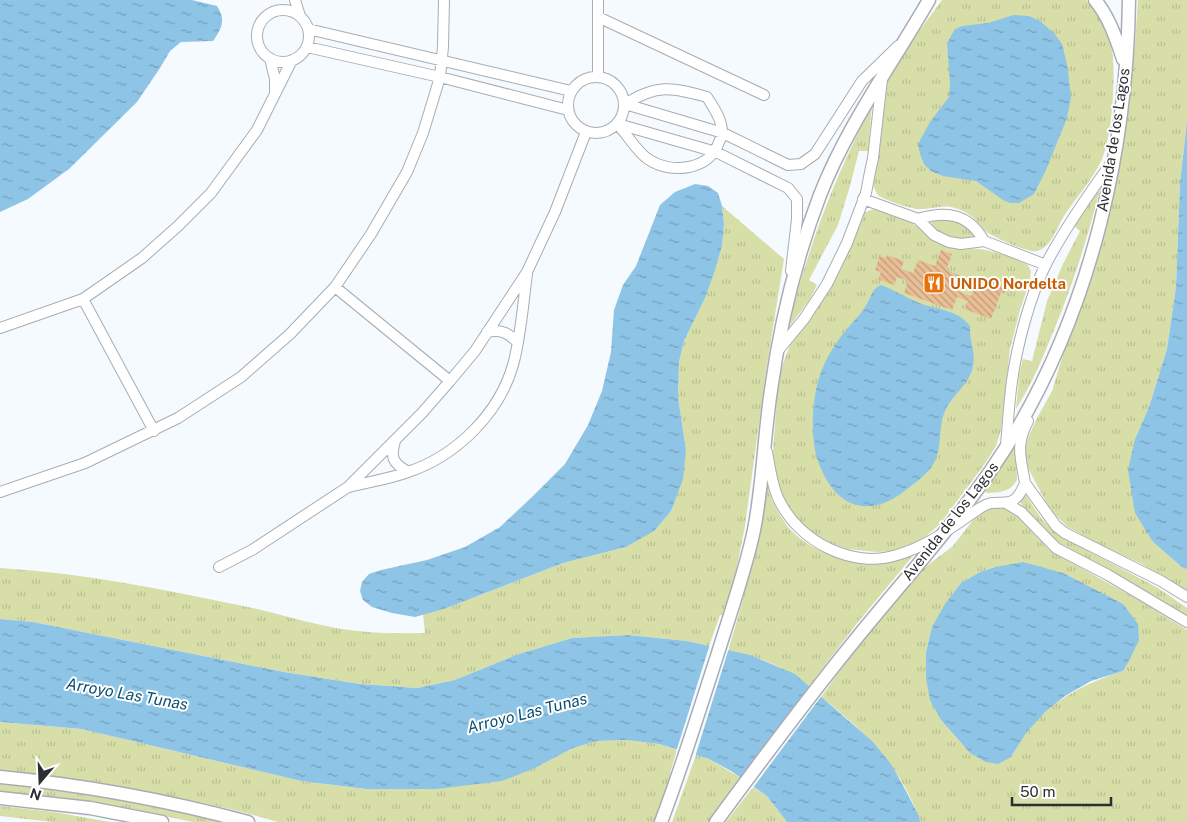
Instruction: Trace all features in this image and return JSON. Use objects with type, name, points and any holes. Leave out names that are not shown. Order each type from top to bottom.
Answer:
[{"type":"street","points":[[282,0],[274,12],[264,19],[258,34],[258,42],[261,49],[270,58],[281,62],[292,60],[302,54],[307,47],[308,30],[300,16],[295,0]]},
{"type":"street","points":[[0,492],[85,463],[178,418],[241,377],[290,334],[335,287],[371,234],[407,172],[423,133],[440,77],[444,0]]},
{"type":"street","points":[[598,0],[598,77]]},
{"type":"street","points":[[661,822],[678,776],[729,618],[754,529],[776,354],[796,266],[820,194],[852,129],[926,5],[934,0]]},
{"type":"street","points":[[1095,0],[1102,8],[1112,28],[1125,63]]},
{"type":"street","name":"Avenida de los Lagos","points":[[716,822],[825,676],[968,502],[1006,446],[1038,390],[1071,314],[1090,259],[1106,201],[1122,101],[1129,0]]},
{"type":"street","points":[[274,12],[285,11],[300,16]]},
{"type":"street","points":[[598,17],[764,95]]},
{"type":"street","points":[[308,30],[572,91]]},
{"type":"street","points":[[625,104],[723,132],[788,165],[801,164],[815,154],[862,81],[904,40]]},
{"type":"street","points":[[307,47],[440,77],[568,110]]},
{"type":"street","points":[[270,58],[275,79],[275,96]]},
{"type":"street","points":[[0,328],[83,299],[142,258],[178,226],[211,193],[257,130],[292,60]]},
{"type":"street","points":[[598,77],[614,82],[623,96],[624,112],[618,124],[610,130],[602,133],[586,132],[576,126],[570,116],[568,110],[569,97],[583,80],[598,77]]},
{"type":"street","points":[[776,354],[827,284],[842,256],[863,199],[874,158],[882,78]]},
{"type":"street","points":[[618,124],[648,159],[663,167],[693,167],[705,162],[716,152],[723,132],[718,115],[707,97],[679,88],[660,89],[637,97],[625,104]]},
{"type":"street","points":[[618,124],[716,152],[788,188],[797,199],[797,219],[788,297]]},
{"type":"street","points":[[219,567],[252,550],[348,487],[395,441],[450,381],[475,351],[527,272],[555,212],[586,132]]},
{"type":"street","points":[[1006,446],[1012,380],[1021,335],[1046,265],[1070,223],[1113,162]]},
{"type":"street","points":[[863,199],[918,219],[934,235],[949,242],[960,244],[984,242],[1046,265]]},
{"type":"street","points":[[918,219],[941,214],[957,217],[969,222],[978,231],[984,242]]},
{"type":"street","points":[[348,487],[408,472],[447,453],[477,427],[492,409],[503,390],[513,366],[518,343],[527,272]]},
{"type":"street","points":[[335,287],[450,381]]},
{"type":"street","points":[[83,299],[154,431]]},
{"type":"street","points":[[487,332],[503,331],[512,336],[518,343]]},
{"type":"street","points":[[1056,352],[1053,371],[1048,384],[1022,431],[1019,442],[1021,469],[1025,483],[1056,526],[1065,533],[1160,581],[1187,597]]},
{"type":"street","points":[[395,441],[392,451],[394,460],[398,466],[408,472]]},
{"type":"street","points":[[766,444],[771,475],[779,500],[792,521],[805,534],[821,545],[845,555],[870,559],[896,556],[941,536],[986,505],[1006,504],[1018,498],[1025,483]]},
{"type":"street","points":[[1006,504],[1021,512],[1056,548],[1108,575],[1187,622]]},
{"type":"street","points":[[0,777],[93,787],[156,799],[248,822]]},
{"type":"street","points":[[0,798],[90,808],[162,822]]},
{"type":"green space","points":[[942,0],[1086,0],[1098,16],[1107,33],[1111,46],[1114,71],[1113,103],[1106,149],[1094,174],[1064,216],[1050,242],[1037,251],[1020,248],[992,235],[966,212],[951,207],[917,209],[908,207],[881,197],[873,186],[887,82],[897,61]]},
{"type":"green space","points":[[1138,0],[1187,0],[1187,121],[1180,183],[1176,287],[1167,349],[1149,407],[1135,439],[1153,542],[1183,568],[1187,569],[1187,593],[1142,564],[1098,544],[1068,527],[1056,516],[1046,502],[1028,468],[1024,452],[1036,420],[1052,391],[1072,325],[1099,253],[1110,206],[1127,106],[1135,44]]},
{"type":"green space","points":[[872,105],[868,151],[859,151],[838,225],[809,280],[817,285],[810,299],[790,326],[794,305],[819,224],[855,139]]},
{"type":"green space","points":[[1100,189],[1080,260],[1061,313],[1037,370],[1016,409],[1019,375],[1023,359],[1032,361],[1047,301],[1080,231],[1073,225]]},
{"type":"green space","points":[[722,206],[784,259],[767,365],[745,526],[725,616],[720,615],[709,646],[687,641],[628,635],[572,638],[516,655],[455,680],[417,688],[360,684],[284,672],[33,622],[0,619],[0,568],[31,570],[125,583],[186,594],[307,622],[351,630],[425,633],[423,614],[444,609],[563,563],[626,547],[654,530],[671,511],[686,450],[678,397],[679,362],[684,341],[706,296],[722,246],[724,224]]},
{"type":"green space","points":[[879,209],[907,220],[921,229],[962,248],[980,249],[1018,259],[1028,265],[1031,271],[1010,349],[1001,430],[996,446],[940,524],[926,536],[911,545],[893,551],[877,552],[847,549],[831,543],[815,534],[800,522],[782,497],[772,465],[778,384],[780,372],[790,345],[814,314],[846,258],[863,213]]},
{"type":"green space","points":[[933,219],[951,220],[963,224],[968,227],[974,237],[959,240],[942,234],[933,228],[931,221]]},
{"type":"green space","points":[[1014,446],[1016,447],[1017,480],[1007,490],[986,493],[986,489]]},
{"type":"green space","points":[[767,486],[775,507],[788,527],[799,538],[813,547],[828,554],[862,562],[895,560],[910,555],[912,557],[858,622],[809,686],[791,673],[771,663],[728,651],[751,569]]},
{"type":"green space","points":[[1025,494],[1041,518],[1053,530],[1064,538],[1158,588],[1187,608],[1187,616],[1048,535],[1019,501]]},
{"type":"green space","points":[[987,507],[1006,507],[1049,550],[1142,602],[1187,630],[1187,822],[920,822],[902,782],[882,754],[860,730],[821,697],[866,635],[916,574],[953,546],[980,511]],"holes":[[[995,567],[1123,671],[1095,681],[1069,695],[1045,712],[1025,734],[1011,757],[970,753],[941,720],[926,678],[926,652],[932,627],[961,583],[980,572]]]},
{"type":"green space","points":[[0,722],[82,729],[301,781],[366,789],[437,789],[535,768],[573,748],[597,741],[627,740],[659,744],[677,750],[670,773],[675,774],[664,805],[654,822],[278,822],[175,797],[105,785],[0,771]]},
{"type":"green space","points":[[696,755],[709,759],[741,778],[710,822],[672,822]]},
{"type":"green space","points":[[0,784],[147,804],[226,822],[193,822],[59,798],[0,791]]},
{"type":"green space","points":[[753,787],[767,796],[787,822],[726,822]]},
{"type":"green space","points":[[0,806],[54,812],[110,822],[53,822],[0,816]]},
{"type":"water","points":[[0,0],[192,0],[217,6],[220,11],[222,24],[213,41],[181,42],[170,51],[137,102],[69,169],[28,199],[0,212]]},
{"type":"water","points":[[1014,15],[1029,16],[1040,21],[1054,33],[1062,44],[1067,64],[1071,97],[1067,118],[1046,170],[1034,194],[1019,203],[1010,203],[1003,200],[976,181],[943,176],[931,171],[924,164],[918,144],[930,122],[949,97],[950,83],[947,43],[955,29],[962,26],[988,23]]},
{"type":"water","points":[[1187,121],[1187,569],[1183,568],[1153,542],[1135,513],[1128,470],[1135,439],[1149,407],[1167,349],[1176,287],[1180,183]]},
{"type":"water","points":[[695,184],[708,186],[718,193],[724,224],[722,246],[715,270],[706,296],[684,341],[679,362],[678,397],[686,450],[683,479],[671,511],[654,531],[626,547],[563,563],[444,609],[415,617],[372,607],[363,600],[360,591],[362,582],[369,574],[427,560],[465,547],[500,527],[565,464],[588,425],[602,391],[611,352],[614,310],[623,285],[636,266],[660,205],[675,192]]},
{"type":"water","points":[[881,285],[924,305],[953,313],[965,320],[970,326],[974,361],[965,384],[945,411],[941,425],[939,448],[930,469],[893,499],[879,505],[866,506],[854,504],[843,499],[825,477],[815,452],[813,408],[819,378],[828,356],[863,311],[874,290]]},
{"type":"water","points":[[1023,562],[1063,573],[1123,604],[1138,624],[1139,640],[1123,671],[1091,681],[1065,696],[1045,712],[1026,733],[1011,757],[998,764],[986,762],[970,753],[941,720],[930,700],[926,678],[926,652],[932,627],[945,604],[961,583],[980,572]]},
{"type":"water","name":"Arroyo Las Tunas","points":[[0,619],[33,622],[284,672],[360,684],[417,688],[455,680],[516,655],[572,638],[628,635],[687,641],[750,655],[795,674],[872,741],[891,764],[919,816],[920,822],[787,822],[767,796],[731,771],[709,759],[659,744],[627,740],[597,741],[573,748],[535,768],[502,781],[437,789],[366,789],[301,781],[82,729],[0,722]]},
{"type":"pier","points":[[710,644],[729,648],[695,757],[676,752]]},
{"type":"pier","points":[[811,684],[823,694],[752,789],[739,780]]},
{"type":"building","name":"UNIDO Nordelta","points":[[941,250],[952,254],[946,270],[963,277],[958,291],[971,296],[978,276],[1007,287],[1004,294],[1001,293],[991,319],[965,309],[968,301],[957,297],[952,310],[904,293],[908,281],[897,277],[894,285],[878,279],[881,272],[875,270],[880,256],[886,258],[887,255],[904,261],[901,269],[913,273],[918,260],[935,266]]},
{"type":"place","name":"UNIDO Nordelta","points":[[934,283]]}]
